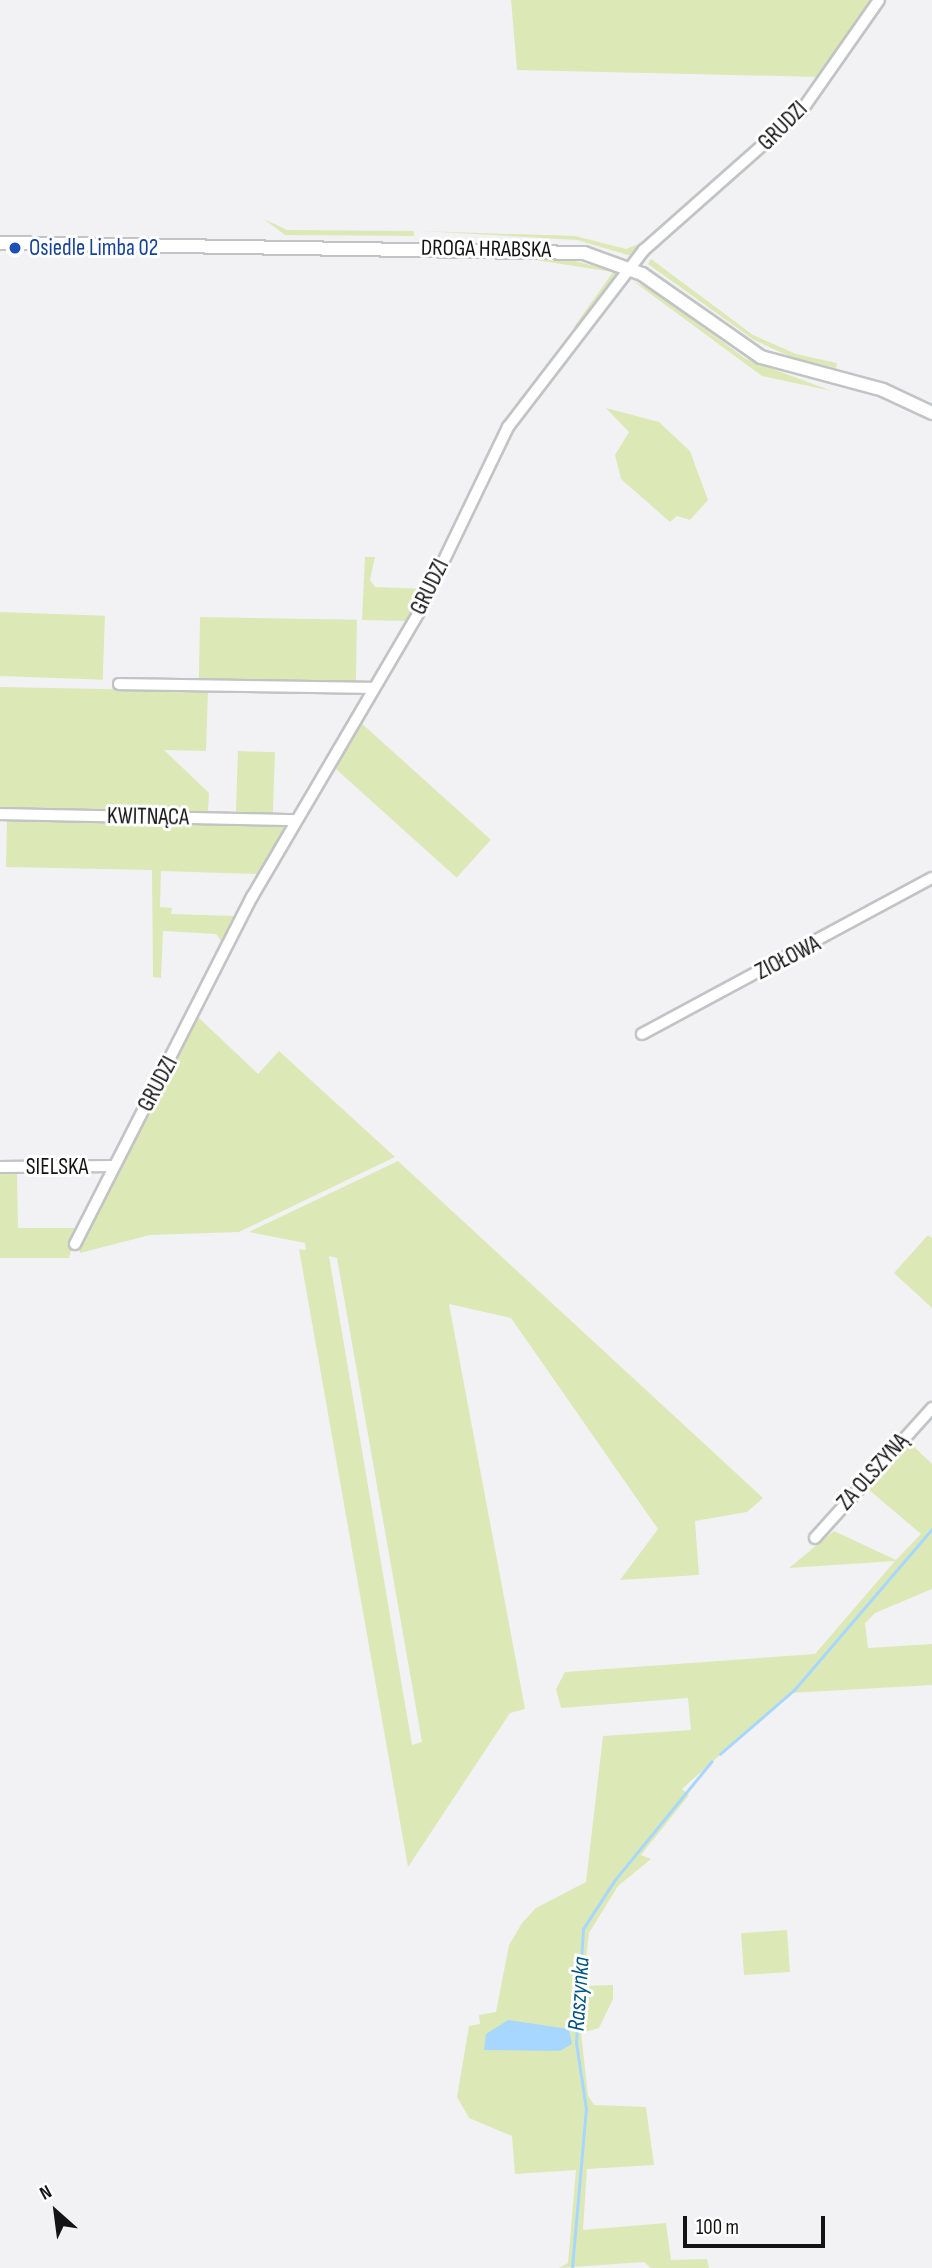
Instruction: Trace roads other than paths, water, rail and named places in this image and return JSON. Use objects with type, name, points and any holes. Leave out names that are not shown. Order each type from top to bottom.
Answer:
[{"type":"street","name":"GRUDZI","points":[[75,1244],[113,1166],[296,820],[419,612],[508,428],[633,269],[647,247],[802,110],[878,0]]},
{"type":"street","name":"DROGA HRABSKA","points":[[0,243],[560,250],[633,269],[761,358],[883,390],[932,414]]},
{"type":"street","points":[[119,684],[374,688]]},
{"type":"street","name":"KWITNĄCA","points":[[0,814],[296,820]]},
{"type":"street","name":"ZIOŁOWA","points":[[642,1034],[932,878]]},
{"type":"street","name":"SIELSKA","points":[[0,1167],[113,1166]]},
{"type":"street","name":"ZA OLSZYNĄ","points":[[815,1538],[932,1408]]},
{"type":"water","points":[[508,2020],[569,2029],[572,2044],[560,2051],[484,2050],[486,2034]]},
{"type":"waterway","name":"Raszynka","points":[[720,1754],[794,1690],[932,1529]]},
{"type":"waterway","name":"Raszynka","points":[[572,2268],[586,2109],[576,2043],[583,1929],[614,1881],[711,1762]]},
{"type":"place","name":"Osiedle Limba 02","points":[[15,248]]}]
